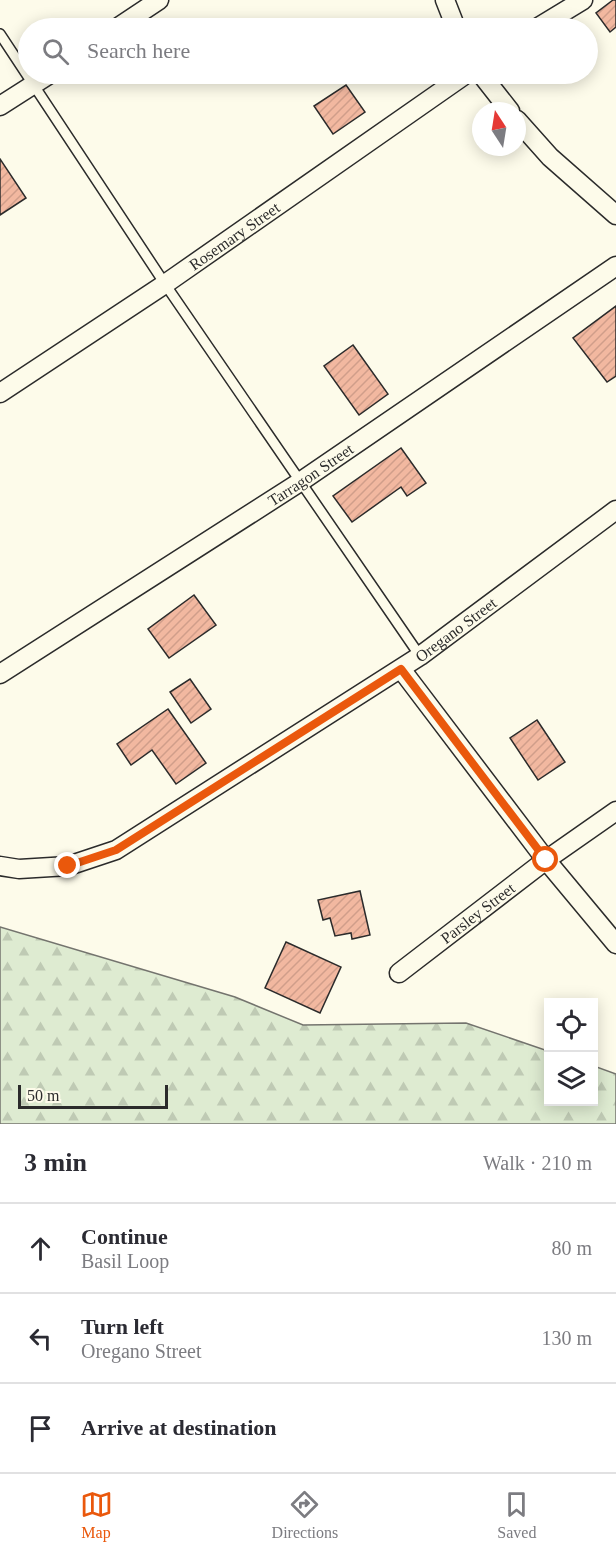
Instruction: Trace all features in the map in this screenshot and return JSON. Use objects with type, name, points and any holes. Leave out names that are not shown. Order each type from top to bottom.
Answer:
[{"type":"street","points":[[132,18],[159,0]]},
{"type":"street","points":[[445,0],[452,18]]},
{"type":"street","points":[[553,18],[583,0]]},
{"type":"street","points":[[0,106],[35,84]]},
{"type":"street","name":"Rosemary Street","points":[[0,393],[165,284],[451,84]]},
{"type":"street","points":[[489,84],[503,102]]},
{"type":"street","points":[[526,130],[550,157],[616,215]]},
{"type":"street","name":"Tarragon Street","points":[[0,674],[300,482],[616,266]]},
{"type":"street","name":"Oregano Street","points":[[0,866],[19,869],[68,866],[116,850],[401,669],[616,510]]},
{"type":"street","points":[[401,669],[546,860],[616,944]]},
{"type":"street","name":"Parsley Street","points":[[399,973],[546,860],[616,811]]},
{"type":"lane","points":[[0,34],[18,60]]},
{"type":"lane","points":[[35,84],[165,284],[420,656]]},
{"type":"green space","points":[[0,927],[235,997],[303,1025],[466,1023],[544,1050],[544,1106],[598,1106],[598,1067],[616,1074],[616,1124],[0,1124]]},
{"type":"building","points":[[616,0],[616,27],[610,32],[596,13]]},
{"type":"building","points":[[346,85],[365,112],[333,134],[314,106]]},
{"type":"building","points":[[0,159],[26,198],[0,215]]},
{"type":"building","points":[[616,306],[616,376],[607,382],[573,338]]},
{"type":"building","points":[[353,345],[388,394],[359,415],[324,366]]},
{"type":"building","points":[[401,448],[426,483],[407,496],[401,487],[352,522],[333,496]]},
{"type":"building","points":[[194,595],[216,625],[169,658],[148,629]]},
{"type":"building","points":[[190,679],[211,709],[191,723],[170,692]]},
{"type":"building","points":[[168,709],[206,763],[176,784],[152,750],[131,765],[117,744]]},
{"type":"building","points":[[537,720],[565,762],[538,780],[510,738]]},
{"type":"building","points":[[360,891],[370,935],[352,939],[351,933],[335,936],[330,918],[323,920],[318,900]]},
{"type":"building","points":[[286,942],[341,967],[320,1013],[265,988]]},
{"type":"route","points":[[68,866],[116,850],[401,669],[546,860]]}]
